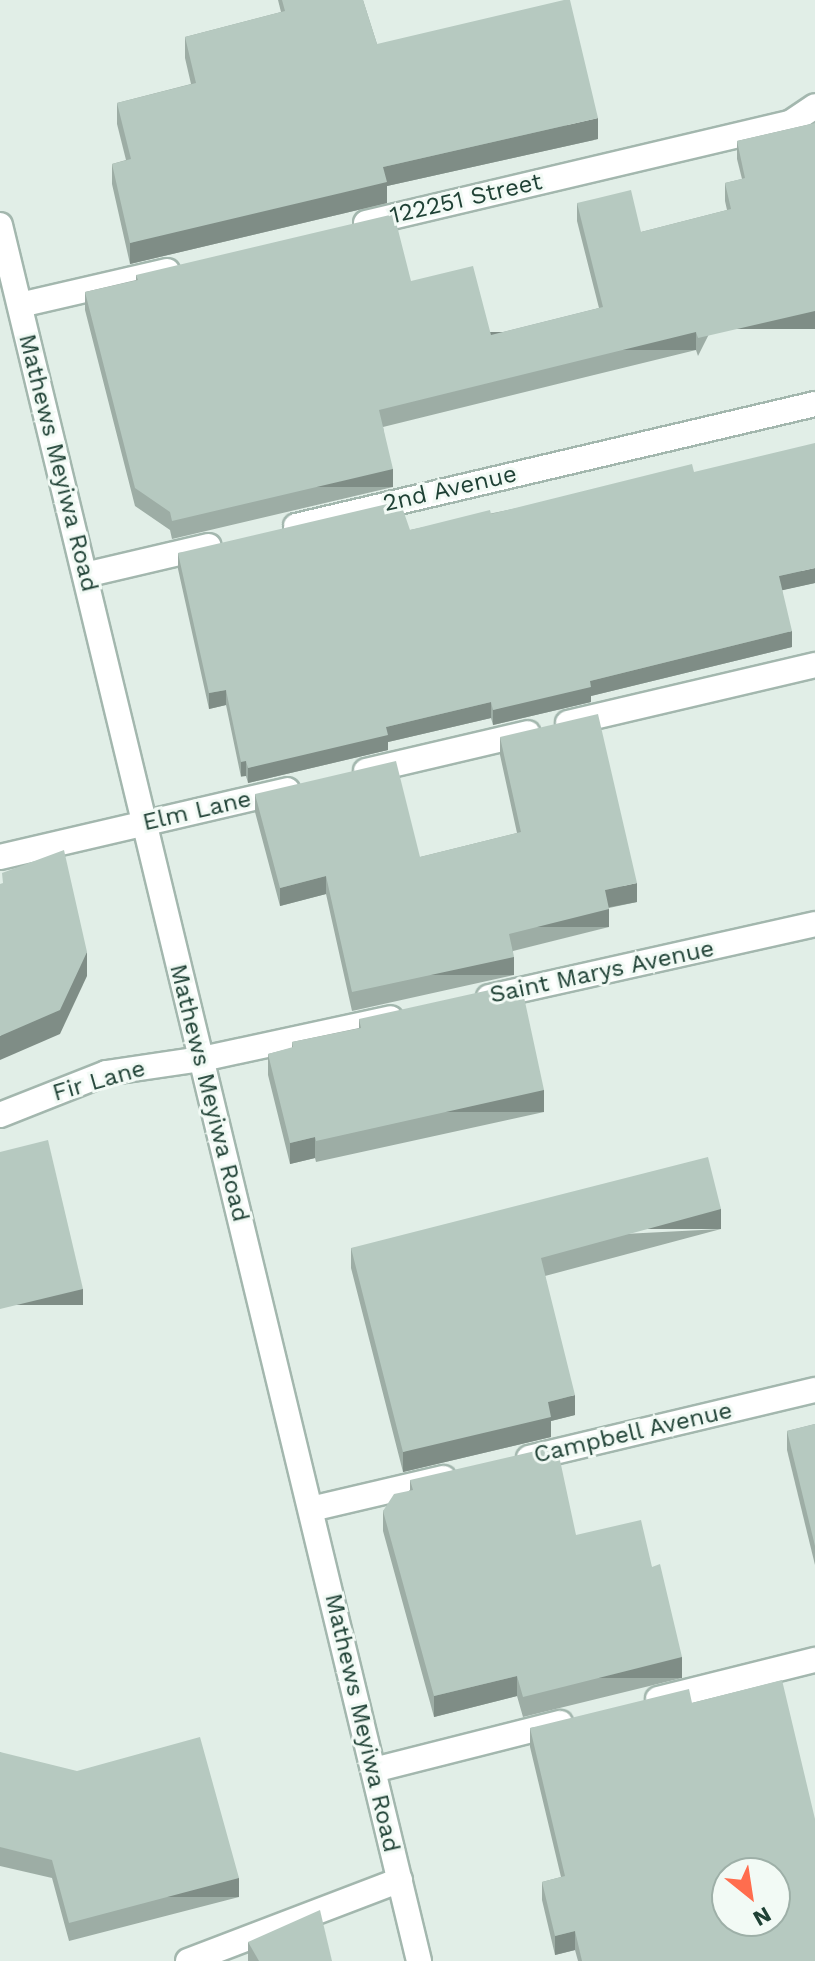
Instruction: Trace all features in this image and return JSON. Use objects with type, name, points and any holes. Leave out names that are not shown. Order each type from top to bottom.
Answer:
[{"type":"street","name":"122251 Street","points":[[343,229],[790,123],[815,106]]},
{"type":"street","name":"Mathews Meyiwa Road","points":[[0,225],[142,824],[202,1059],[419,1961]]},
{"type":"street","points":[[20,305],[190,265]]},
{"type":"street","name":"2nd Avenue","points":[[272,531],[815,404]]},
{"type":"street","points":[[85,575],[225,542]]},
{"type":"street","points":[[341,777],[815,665]]},
{"type":"street","name":"Elm Lane","points":[[0,857],[311,784]]},
{"type":"street","name":"Saint Marys Avenue","points":[[467,1002],[815,924]]},
{"type":"street","points":[[202,1059],[420,1012]]},
{"type":"street","name":"Fir Lane","points":[[0,1115],[106,1073],[202,1059]]},
{"type":"street","name":"Campbell Avenue","points":[[509,1462],[815,1390]]},
{"type":"street","points":[[311,1509],[464,1473]]},
{"type":"street","points":[[632,1706],[815,1660]]},
{"type":"street","points":[[374,1770],[587,1717]]},
{"type":"street","points":[[188,1961],[400,1880]]},
{"type":"building","points":[[282,0],[363,0],[377,44],[570,0],[598,118],[383,167],[387,182],[130,243],[112,164],[131,159],[117,103],[196,83],[185,37],[285,11]]},
{"type":"building","points":[[815,123],[815,311],[698,338],[696,332],[379,410],[393,469],[172,521],[170,512],[135,488],[85,292],[138,280],[136,275],[394,214],[411,281],[473,266],[491,335],[603,307],[577,203],[631,190],[641,232],[731,209],[725,183],[745,178],[737,141]]},
{"type":"building","points":[[815,443],[815,568],[779,576],[792,631],[590,681],[591,687],[493,710],[491,702],[386,727],[388,735],[248,768],[246,761],[241,762],[226,690],[209,693],[178,553],[400,501],[410,530],[490,510],[491,514],[692,464],[694,472]]},
{"type":"building","points":[[598,714],[637,883],[605,890],[609,909],[509,934],[514,957],[352,992],[326,876],[280,888],[255,794],[396,761],[420,857],[521,832],[500,737]]},
{"type":"building","points":[[64,850],[87,952],[60,1010],[0,1036],[2,873]]},
{"type":"building","points":[[521,983],[544,1090],[316,1141],[315,1137],[290,1143],[268,1054],[293,1047],[292,1042],[361,1028],[359,1019]]},
{"type":"building","points":[[48,1140],[83,1289],[0,1309],[0,1152]]},
{"type":"building","points":[[708,1157],[721,1209],[541,1258],[575,1395],[548,1402],[551,1417],[403,1452],[351,1248]]},
{"type":"building","points":[[815,1424],[815,1546],[787,1431]]},
{"type":"building","points":[[557,1446],[576,1535],[641,1520],[652,1567],[660,1564],[682,1657],[523,1697],[517,1676],[434,1696],[383,1511],[394,1494],[413,1490],[410,1480]]},
{"type":"building","points":[[782,1680],[815,1819],[815,1961],[582,1961],[575,1931],[555,1936],[542,1882],[565,1876],[530,1728],[689,1689],[692,1703]]},
{"type":"building","points":[[200,1737],[239,1878],[69,1923],[52,1860],[0,1847],[0,1752],[77,1771]]},
{"type":"building","points":[[320,1910],[332,1961],[259,1961],[248,1942]]}]
